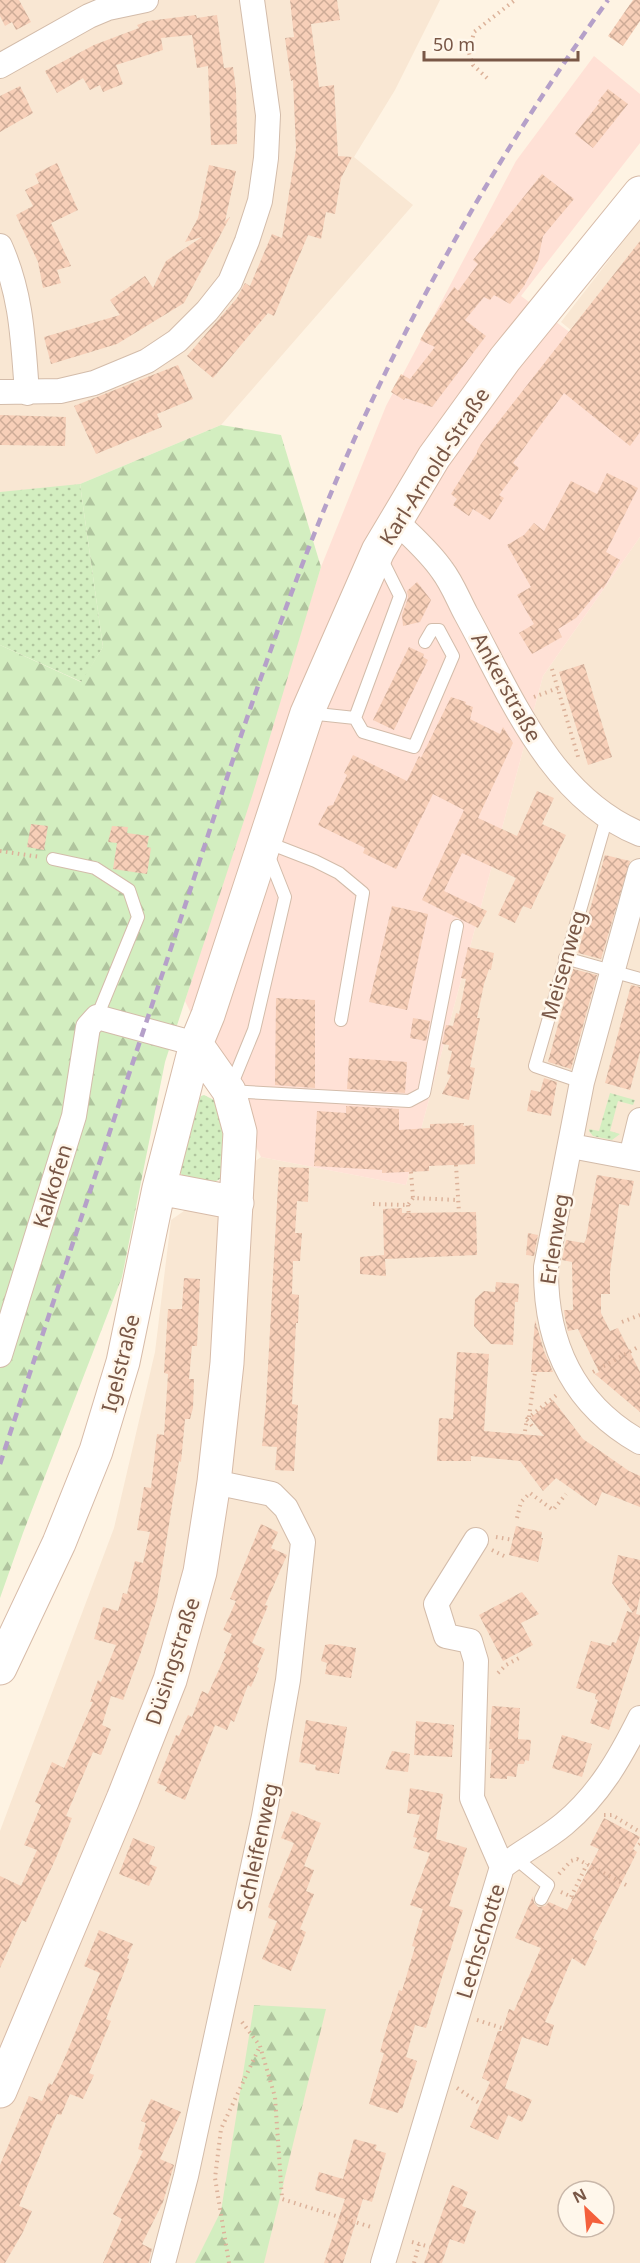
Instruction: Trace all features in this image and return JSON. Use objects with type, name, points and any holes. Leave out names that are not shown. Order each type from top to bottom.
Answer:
[{"type":"main road","name":"Karl-Arnold-Straße","points":[[196,1044],[208,1015],[263,841],[307,713],[378,551],[434,457],[505,359],[640,193]]},
{"type":"main road","name":"Düsingstraße","points":[[0,2091],[123,1799],[170,1680],[200,1572],[214,1482],[227,1364],[240,1132],[229,1091],[196,1044]]},
{"type":"main road","name":"Igelstraße","points":[[0,1668],[59,1543],[96,1450],[123,1362],[159,1188],[196,1044]]},
{"type":"main road","points":[[159,1188],[237,1203]]},
{"type":"street","points":[[0,66],[108,8],[146,0]]},
{"type":"street","points":[[0,392],[60,391],[94,383],[147,361],[177,341],[207,311],[230,282],[260,201],[266,159],[268,115],[252,0]]},
{"type":"street","points":[[0,246],[11,272],[21,316],[27,393]]},
{"type":"street","name":"Ankerstraße","points":[[395,520],[443,570],[520,711],[561,776],[582,798],[607,817],[638,827]]},
{"type":"street","points":[[640,871],[582,1082],[571,1146],[635,1158],[640,1120]]},
{"type":"street","points":[[97,1017],[196,1044]]},
{"type":"street","name":"Kalkofen","points":[[0,1354],[74,1116],[88,1027],[97,1017]]},
{"type":"street","name":"Erlenweg","points":[[571,1146],[546,1267],[546,1296],[550,1324],[574,1382],[605,1417],[640,1442]]},
{"type":"street","name":"Schleifenweg","points":[[163,2263],[186,2176],[264,1816],[288,1680],[303,1542],[286,1508],[272,1494],[214,1482]]},
{"type":"street","name":"Lechschotte","points":[[383,2263],[508,1862],[472,1798],[476,1661],[470,1641],[446,1636],[436,1604],[476,1539]]},
{"type":"street","points":[[508,1862],[564,1824],[585,1804],[607,1778],[640,1719]]},
{"type":"lane","points":[[378,551],[400,596],[355,718],[363,732],[414,747],[453,656],[439,630],[432,630],[425,642]]},
{"type":"lane","points":[[307,713],[355,718]]},
{"type":"lane","name":"Meisenweg","points":[[582,1082],[535,1066],[607,817]]},
{"type":"lane","points":[[263,841],[339,873],[363,893],[341,1020]]},
{"type":"lane","points":[[263,841],[285,897],[254,1030],[229,1091],[409,1101],[424,1093],[457,926]]},
{"type":"lane","points":[[53,860],[95,868],[129,890],[138,917],[97,1017]]},
{"type":"lane","points":[[565,958],[640,979]]},
{"type":"lane","points":[[508,1862],[548,1885],[541,1899]]},
{"type":"path","points":[[487,78],[473,65],[469,53],[474,32],[515,0]]},
{"type":"path","points":[[552,669],[582,769],[561,776]]},
{"type":"path","points":[[0,851],[53,860]]},
{"type":"path","points":[[456,1165],[459,1213]]},
{"type":"path","points":[[409,1218],[408,1205],[413,1198],[411,1172]]},
{"type":"path","points":[[413,1198],[457,1200]]},
{"type":"path","points":[[373,1204],[408,1205]]},
{"type":"path","points":[[622,1322],[640,1315]]},
{"type":"path","points":[[533,1427],[528,1418],[535,1372]]},
{"type":"path","points":[[517,1518],[521,1502],[530,1493],[553,1510],[566,1494]]},
{"type":"path","points":[[585,1804],[604,1815],[612,1815],[640,1832]]},
{"type":"path","points":[[587,1864],[572,1897],[548,1885],[571,1861],[577,1859],[587,1864],[630,1887]]},
{"type":"path","points":[[229,2263],[215,2178],[221,2129],[260,2046],[275,2097],[282,2199],[392,2234]]},
{"type":"path","points":[[414,2263],[419,2244]]},
{"type":"shaded area","points":[[0,0],[440,0],[395,90],[354,157],[413,205],[221,425],[80,484],[0,566]]},
{"type":"shaded area","points":[[594,56],[640,94],[640,143],[521,296],[610,362],[640,354],[640,537],[543,676],[406,1185],[261,1157],[185,1001],[321,567],[386,406],[516,161]]},
{"type":"shaded area","points":[[640,220],[640,354],[610,362],[561,322]]},
{"type":"shaded area","points":[[640,537],[640,2263],[0,2263],[0,1831],[114,1528],[155,1352],[171,1220],[261,1157],[406,1185],[543,676]]},
{"type":"green space","points":[[221,425],[281,435],[321,567],[253,793],[165,1062],[122,1277],[0,1598],[0,645],[81,682],[103,647],[80,484]]},
{"type":"green space","points":[[80,484],[103,647],[82,682],[0,645],[0,492]]},
{"type":"green space","points":[[610,1093],[635,1100],[633,1105],[618,1101],[610,1131],[620,1134],[612,1140],[593,1136],[589,1131],[589,1129],[599,1131]]},
{"type":"green space","points":[[204,1095],[216,1101],[224,1119],[221,1178],[207,1183],[182,1176],[180,1171],[199,1101]]},
{"type":"green space","points":[[254,2005],[326,2009],[264,2263],[195,2263],[221,2211]]},
{"type":"building","points":[[0,0],[19,0],[31,22],[16,30],[12,22],[5,26],[0,16]]},
{"type":"building","points":[[290,0],[337,0],[340,20],[311,24],[319,87],[334,85],[338,156],[352,157],[341,178],[335,214],[326,212],[321,239],[308,235],[274,316],[268,313],[213,378],[187,356],[237,298],[245,283],[250,286],[272,234],[282,238],[296,149],[293,80],[291,81],[285,38],[294,37]]},
{"type":"building","points":[[633,0],[640,0],[640,21],[623,46],[608,36]]},
{"type":"building","points":[[196,15],[197,18],[217,15],[224,68],[233,67],[236,89],[237,144],[211,145],[208,66],[197,68],[192,35],[161,38],[163,50],[116,65],[123,84],[103,92],[100,85],[90,90],[83,78],[57,93],[45,71],[94,45],[139,28],[137,25],[148,21]]},
{"type":"building","points":[[20,86],[33,113],[0,132],[0,96]]},
{"type":"building","points":[[608,89],[628,104],[593,148],[575,134]]},
{"type":"building","points":[[57,163],[78,210],[51,223],[71,266],[57,270],[61,283],[43,288],[38,262],[16,215],[33,206],[25,190],[39,183],[35,174]]},
{"type":"building","points":[[209,165],[236,171],[225,221],[230,217],[184,303],[117,344],[51,364],[44,337],[120,315],[110,300],[145,276],[153,288],[166,261],[202,237],[185,242],[198,218]]},
{"type":"building","points":[[542,174],[574,199],[543,236],[538,260],[524,286],[510,304],[494,295],[490,300],[484,297],[465,320],[486,336],[432,407],[405,398],[404,400],[391,392],[401,374],[410,379],[435,347],[420,340],[429,324],[454,287],[458,291],[478,264],[473,260]]},
{"type":"building","points":[[640,241],[640,432],[630,446],[564,393],[513,463],[519,468],[499,495],[504,498],[490,520],[473,509],[469,516],[453,505],[457,499],[451,494],[481,444]]},
{"type":"building","points":[[178,365],[193,399],[157,414],[162,427],[96,454],[74,406]]},
{"type":"building","points":[[0,415],[66,417],[65,446],[0,445]]},
{"type":"building","points":[[607,473],[638,488],[606,552],[620,560],[603,589],[602,587],[576,618],[558,629],[562,637],[532,654],[519,633],[534,624],[517,595],[531,587],[507,545],[524,535],[534,523],[544,531],[571,481],[597,494]]},
{"type":"building","points":[[417,582],[431,600],[420,622],[403,626],[402,615],[408,598],[407,591]]},
{"type":"building","points":[[409,647],[424,654],[423,657],[428,660],[394,730],[373,720]]},
{"type":"building","points":[[584,664],[612,757],[588,765],[559,672]]},
{"type":"building","points":[[451,697],[473,707],[470,719],[500,734],[503,727],[513,743],[478,818],[517,836],[537,791],[554,798],[542,824],[566,835],[531,909],[523,906],[515,923],[498,915],[516,878],[462,853],[444,891],[487,911],[478,928],[422,900],[464,810],[433,794],[396,869],[363,853],[365,848],[318,825],[328,806],[333,805],[347,775],[344,773],[353,755],[407,781]]},
{"type":"building","points":[[31,824],[48,826],[44,850],[27,847]]},
{"type":"building","points":[[112,826],[128,827],[127,833],[149,836],[147,847],[151,848],[147,874],[113,869],[117,843],[108,842]]},
{"type":"building","points":[[605,855],[630,861],[601,959],[578,953]]},
{"type":"building","points":[[392,906],[428,914],[407,1010],[369,1002]]},
{"type":"building","points":[[468,947],[494,953],[491,970],[489,969],[484,984],[477,1018],[480,1018],[470,1067],[475,1068],[469,1100],[442,1094],[451,1075],[447,1074],[452,1051],[448,1050],[449,1045],[442,1044],[446,1025],[453,1026],[456,1013],[459,1014],[466,979],[461,978]]},
{"type":"building","points":[[573,969],[597,975],[571,1069],[548,1062]]},
{"type":"building","points":[[631,985],[640,987],[640,1052],[630,1090],[605,1083]]},
{"type":"building","points":[[276,998],[315,1000],[315,1088],[275,1085]]},
{"type":"building","points":[[413,1018],[430,1021],[426,1041],[410,1038]]},
{"type":"building","points":[[349,1058],[407,1062],[405,1093],[347,1089]]},
{"type":"building","points":[[544,1078],[557,1082],[551,1116],[527,1111],[531,1090],[540,1092]]},
{"type":"building","points":[[346,1106],[399,1109],[399,1130],[430,1128],[430,1124],[474,1125],[475,1164],[429,1166],[429,1171],[382,1173],[382,1170],[314,1166],[317,1111],[346,1113]]},
{"type":"building","points":[[279,1167],[309,1168],[308,1202],[297,1201],[295,1233],[302,1233],[300,1261],[293,1261],[292,1294],[299,1295],[292,1404],[298,1405],[294,1471],[275,1470],[277,1447],[262,1446]]},
{"type":"building","points":[[597,1175],[634,1181],[629,1206],[619,1204],[610,1272],[610,1294],[601,1294],[601,1313],[610,1331],[618,1328],[640,1372],[640,1412],[595,1374],[599,1372],[578,1329],[568,1331],[565,1318],[564,1310],[573,1310],[572,1262],[562,1260],[566,1240],[584,1243],[586,1239]]},
{"type":"building","points":[[402,1208],[402,1213],[476,1212],[477,1255],[385,1259],[386,1276],[360,1274],[360,1257],[384,1255],[383,1209]]},
{"type":"building","points":[[528,1233],[538,1235],[534,1256],[526,1255]]},
{"type":"building","points":[[184,1278],[200,1279],[197,1346],[192,1346],[189,1379],[194,1379],[193,1408],[190,1419],[185,1419],[181,1462],[179,1461],[157,1600],[123,1700],[111,1696],[102,1725],[111,1729],[101,1755],[93,1752],[66,1816],[72,1818],[56,1858],[26,1922],[22,1920],[0,1968],[0,1876],[21,1886],[37,1850],[24,1845],[41,1805],[35,1802],[52,1762],[64,1768],[93,1702],[90,1702],[98,1680],[101,1682],[116,1645],[94,1639],[103,1607],[118,1611],[123,1593],[127,1594],[135,1561],[143,1563],[150,1532],[137,1530],[144,1487],[151,1488],[157,1434],[164,1435],[168,1374],[164,1373],[168,1309],[182,1309]]},
{"type":"building","points":[[496,1282],[519,1284],[518,1302],[515,1302],[513,1345],[491,1344],[474,1326],[475,1299],[484,1291],[495,1292]]},
{"type":"building","points":[[535,1320],[544,1351],[553,1372],[531,1372]]},
{"type":"building","points":[[457,1352],[489,1354],[484,1431],[544,1436],[530,1418],[553,1400],[583,1439],[640,1476],[640,1507],[602,1492],[596,1506],[556,1478],[543,1491],[520,1461],[471,1456],[471,1461],[437,1461],[439,1418],[453,1419]]},
{"type":"building","points":[[261,1524],[278,1532],[271,1548],[287,1555],[265,1605],[268,1606],[252,1643],[265,1649],[251,1687],[248,1685],[234,1722],[231,1720],[227,1730],[215,1725],[185,1800],[165,1791],[167,1787],[157,1783],[176,1735],[179,1736],[188,1715],[192,1717],[202,1691],[208,1694],[226,1654],[224,1653],[232,1634],[223,1630],[236,1601],[230,1599]]},
{"type":"building","points":[[516,1526],[542,1532],[538,1562],[509,1555]]},
{"type":"building","points":[[618,1555],[640,1560],[640,1596],[636,1614],[640,1615],[640,1635],[609,1730],[590,1723],[598,1700],[595,1699],[596,1694],[576,1688],[591,1641],[611,1646],[612,1642],[616,1643],[627,1611],[633,1613],[612,1583]]},
{"type":"building","points":[[522,1592],[539,1614],[521,1623],[533,1645],[503,1661],[479,1615]]},
{"type":"building","points":[[325,1645],[356,1648],[351,1678],[325,1674],[327,1663],[321,1661]]},
{"type":"building","points":[[492,1706],[520,1708],[518,1739],[531,1740],[529,1761],[525,1760],[524,1764],[518,1764],[516,1777],[490,1778],[492,1749],[489,1749]]},
{"type":"building","points":[[306,1720],[347,1727],[339,1774],[315,1770],[316,1765],[299,1762]]},
{"type":"building","points":[[416,1721],[454,1725],[452,1757],[414,1755]]},
{"type":"building","points":[[562,1735],[592,1744],[582,1777],[552,1768]]},
{"type":"building","points":[[392,1751],[410,1754],[408,1772],[385,1769]]},
{"type":"building","points":[[410,1788],[443,1794],[436,1839],[467,1848],[449,1906],[463,1910],[426,2028],[415,2025],[406,2057],[417,2061],[402,2109],[400,2108],[398,2113],[369,2104],[384,2053],[380,2052],[399,1990],[402,1991],[423,1909],[410,1905],[430,1853],[413,1848],[417,1838],[413,1837],[420,1815],[407,1813]]},
{"type":"building","points":[[292,1811],[321,1823],[304,1866],[314,1870],[306,1891],[314,1894],[300,1929],[306,1932],[291,1971],[262,1959],[277,1921],[268,1918],[271,1909],[268,1907],[294,1843],[281,1838]]},
{"type":"building","points":[[604,1818],[640,1837],[633,1849],[637,1852],[593,1939],[597,1941],[585,1966],[572,1958],[545,2022],[554,2025],[548,2046],[522,2037],[505,2088],[532,2100],[522,2122],[508,2115],[498,2140],[470,2127],[490,2082],[482,2078],[498,2031],[502,2031],[509,2009],[514,2011],[541,1948],[515,1938],[533,1896],[534,1903],[538,1907],[545,1906],[549,1902],[567,1910],[599,1849],[590,1845]]},
{"type":"building","points":[[133,1838],[155,1847],[149,1864],[157,1867],[149,1886],[119,1874]]},
{"type":"building","points":[[99,1930],[133,1944],[106,2019],[111,2021],[89,2073],[94,2075],[83,2099],[70,2094],[61,2115],[57,2114],[19,2206],[32,2211],[5,2263],[0,2263],[0,2165],[29,2096],[42,2101],[49,2083],[52,2085],[63,2062],[100,1973],[84,1966]]},
{"type":"building","points":[[151,2099],[181,2112],[160,2159],[174,2165],[163,2202],[142,2244],[152,2249],[149,2261],[148,2263],[103,2263],[122,2219],[113,2214],[143,2151],[138,2149],[146,2123],[141,2121]]},
{"type":"building","points":[[354,2139],[377,2145],[375,2150],[386,2153],[372,2202],[363,2199],[343,2263],[324,2263],[345,2199],[315,2190],[319,2172],[343,2179]]},
{"type":"building","points":[[452,2185],[468,2192],[462,2206],[476,2211],[464,2244],[450,2239],[442,2263],[424,2263]]},
{"type":"railway","points":[[0,1464],[244,727],[278,629],[344,462],[445,257],[523,126],[608,0]]}]
